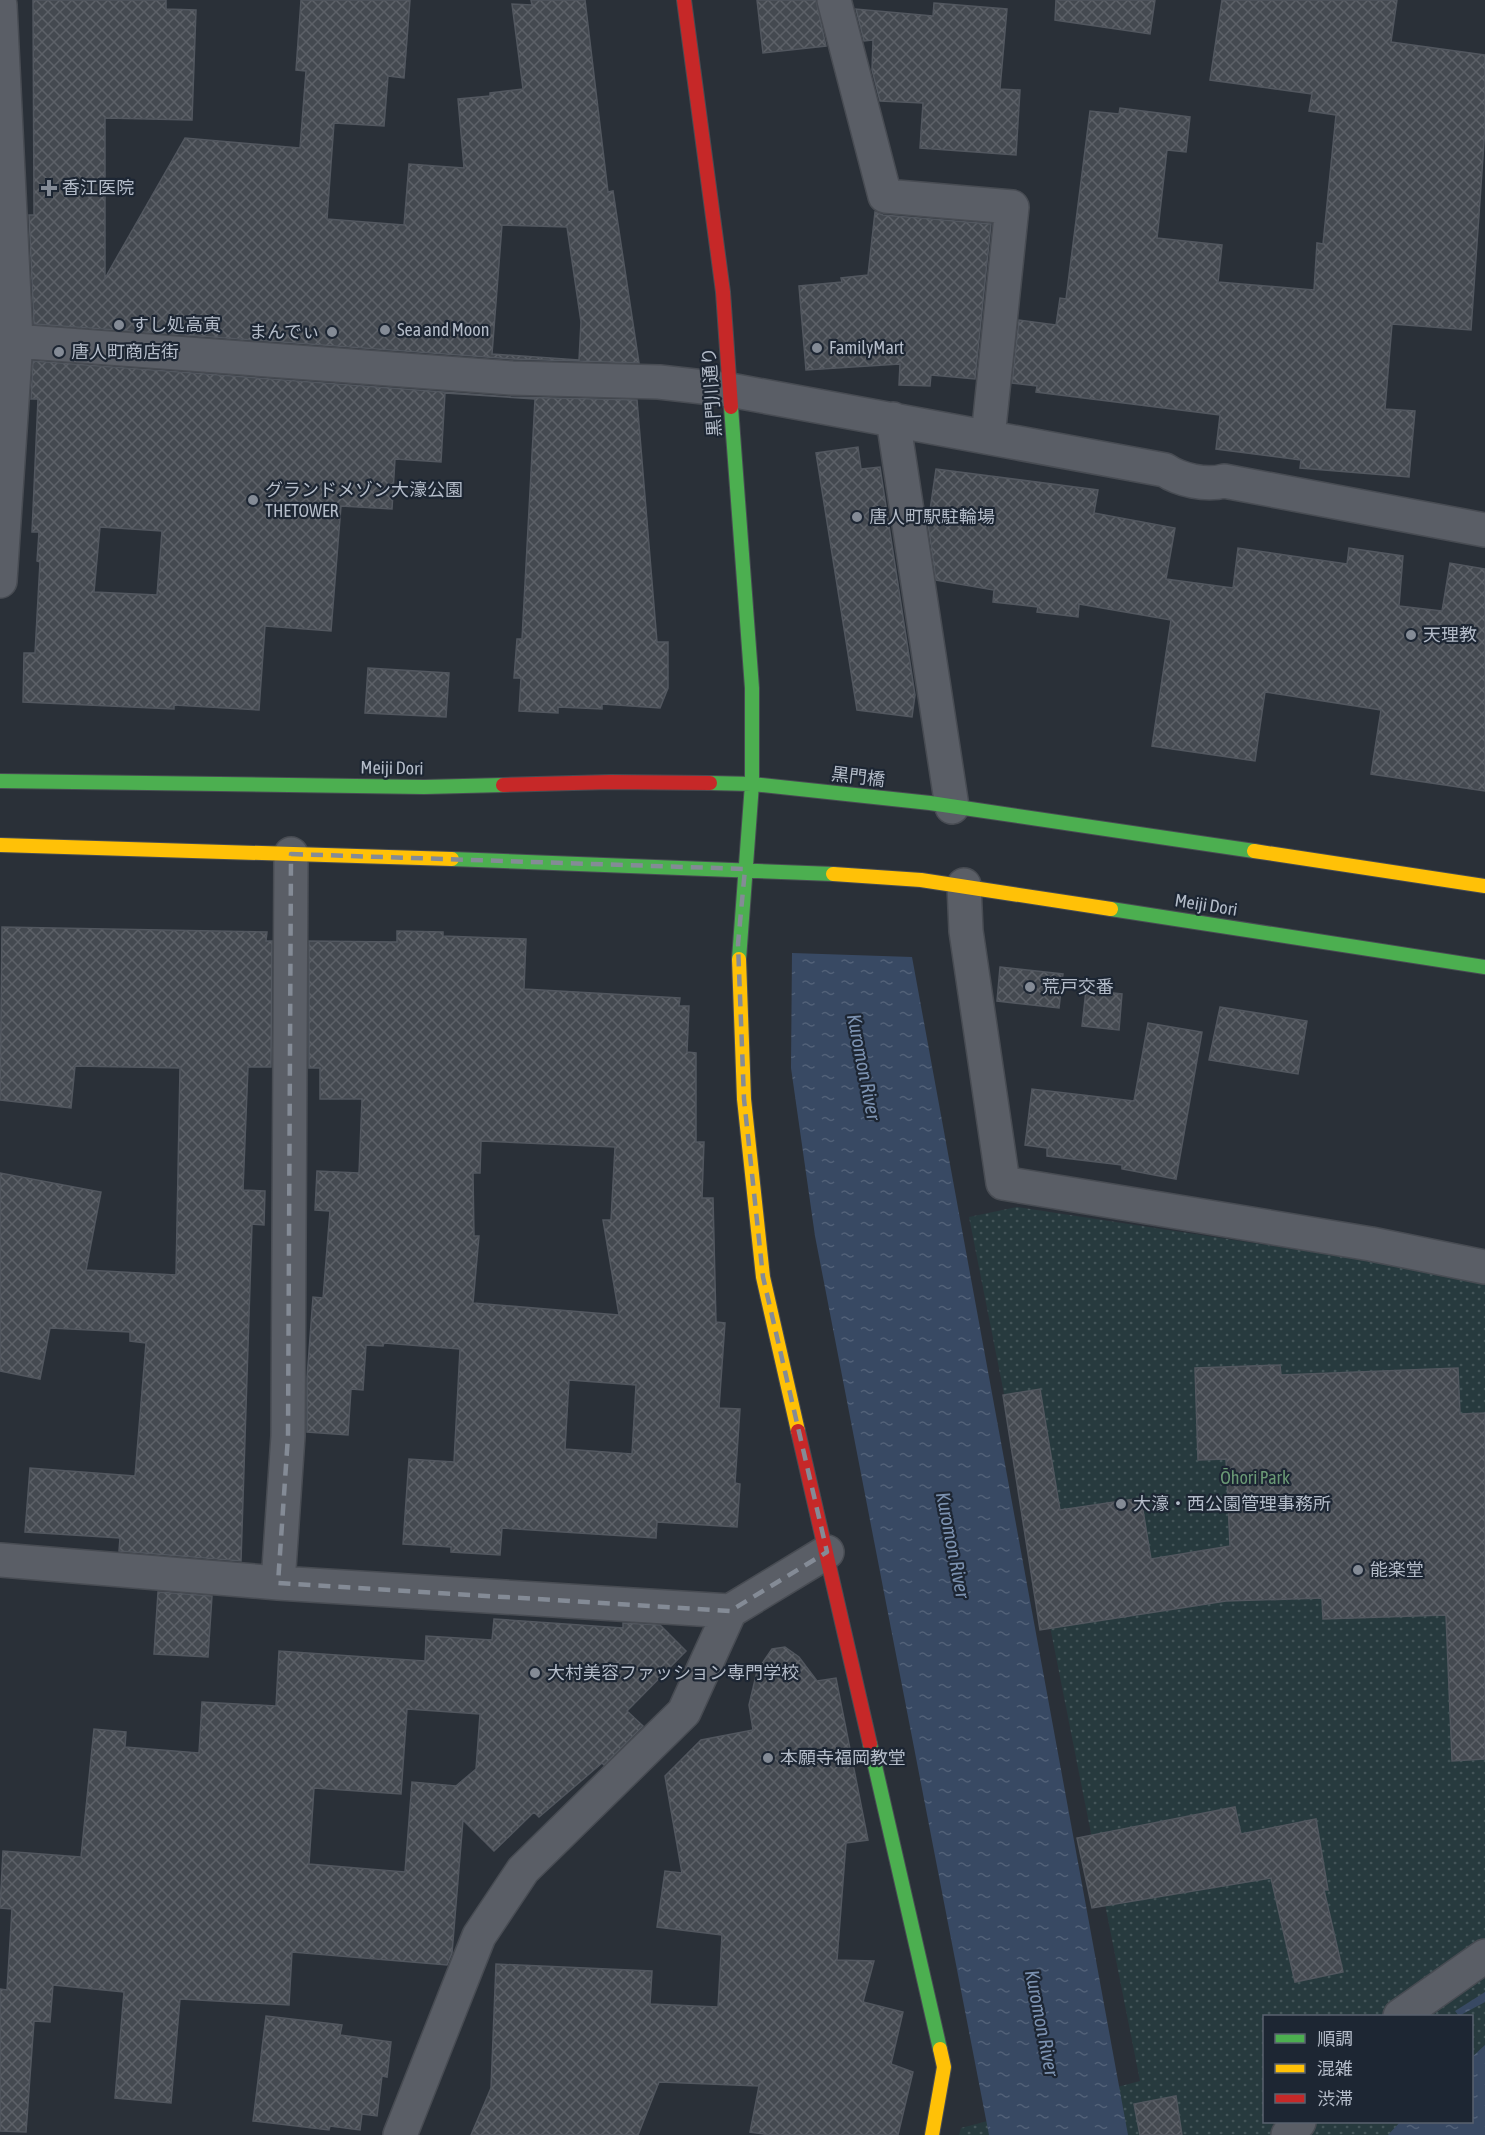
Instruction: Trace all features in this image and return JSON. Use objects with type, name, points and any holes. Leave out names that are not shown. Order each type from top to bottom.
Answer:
[{"type":"street","name":"黒門川通り","points":[[684,0],[723,292],[752,688],[752,784],[738,944],[744,1098],[763,1277],[828,1552],[944,2067],[932,2135]]},
{"type":"street","points":[[834,0],[885,196],[1012,207],[988,437]]},
{"type":"street","points":[[0,5],[8,340],[0,581]]},
{"type":"street","points":[[8,340],[512,378],[659,382],[730,390],[1165,470],[1174,477],[1214,484],[1224,482],[1485,530]]},
{"type":"street","points":[[893,419],[941,805],[1485,886]]},
{"type":"street","name":"Meiji Dori","points":[[0,781],[424,787],[612,782],[783,786]]},
{"type":"street","name":"黒門橋","points":[[783,786],[941,805]]},
{"type":"street","points":[[0,845],[745,869]]},
{"type":"street","points":[[278,1583],[288,1436],[291,854]]},
{"type":"street","name":"Meiji Dori","points":[[745,869],[921,880],[963,885],[1485,967]]},
{"type":"street","points":[[963,885],[966,931],[1004,1183],[1371,1244],[1485,1267]]},
{"type":"street","points":[[400,2135],[479,1936],[523,1870],[684,1712],[730,1611],[828,1552]]},
{"type":"street","points":[[0,1560],[278,1583],[730,1611]]},
{"type":"street","points":[[1401,2015],[1485,1956]]},
{"type":"street","points":[[1288,2135],[1297,2123]]},
{"type":"highlighted area","points":[[291,854],[745,869],[738,944],[744,1099],[763,1277],[827,1552],[730,1611],[278,1583],[288,1436]]},
{"type":"green space","name":"Ōhori Park","points":[[1017,1207],[1352,1258],[1485,1284],[1485,2135],[959,2135],[961,2128],[1140,2081],[969,1217]]},
{"type":"water","name":"Kuromon River","points":[[792,953],[912,957],[1128,2135],[989,2135],[815,1236],[791,1068]]},
{"type":"water","points":[[1485,1992],[1485,2002],[1461,2015],[1455,2011]]},
{"type":"water","points":[[1485,2045],[1485,2135],[1388,2135],[1399,2123],[1473,2123],[1473,2056]]},
{"type":"building","points":[[33,0],[166,0],[166,9],[196,10],[192,120],[105,118],[105,278],[185,138],[300,148],[306,71],[296,70],[301,0],[410,0],[404,78],[388,76],[384,126],[334,123],[327,219],[404,225],[409,164],[464,168],[458,99],[490,96],[490,93],[523,89],[512,4],[532,5],[531,0],[585,0],[608,192],[613,191],[639,363],[513,359],[34,324],[29,215],[34,215]],"holes":[[[502,225],[567,227],[581,322],[579,360],[492,354]]]},
{"type":"building","points":[[757,0],[816,0],[826,46],[763,53]]},
{"type":"building","points":[[1056,0],[1155,0],[1150,34],[1055,20]]},
{"type":"building","points":[[1222,0],[1397,0],[1391,42],[1485,55],[1485,128],[1471,330],[1392,324],[1385,409],[1415,411],[1409,477],[1300,468],[1301,460],[1216,449],[1220,415],[1036,392],[1037,386],[1012,383],[1019,320],[1056,325],[1060,298],[1066,299],[1090,111],[1119,114],[1120,108],[1190,117],[1186,152],[1167,150],[1157,238],[1222,245],[1218,282],[1314,290],[1317,243],[1323,244],[1336,115],[1309,111],[1312,94],[1210,80]]},
{"type":"building","points":[[934,3],[1007,9],[1000,89],[1020,90],[1016,155],[920,148],[923,103],[880,101],[872,70],[873,40],[864,41],[856,9],[933,16]]},
{"type":"building","points":[[875,212],[883,215],[991,224],[975,379],[931,375],[930,386],[899,385],[900,364],[806,370],[799,286],[842,282],[841,278],[868,275]]},
{"type":"building","points":[[33,361],[511,397],[637,400],[657,642],[668,642],[668,688],[660,708],[602,704],[602,709],[558,707],[558,713],[519,711],[521,678],[514,678],[517,639],[522,639],[535,399],[445,393],[441,462],[395,459],[392,509],[341,506],[331,631],[265,626],[259,710],[174,705],[174,709],[23,702],[24,653],[35,653],[40,562],[37,561],[39,532],[32,532],[38,399],[31,399]],"holes":[[[100,527],[162,531],[157,595],[94,592]]]},
{"type":"building","points":[[858,447],[861,469],[880,467],[915,695],[912,717],[857,710],[816,453]]},
{"type":"building","points":[[936,469],[1098,490],[1094,513],[1175,528],[1166,579],[1233,588],[1238,548],[1347,564],[1349,548],[1403,556],[1399,606],[1442,611],[1450,563],[1485,569],[1485,791],[1371,774],[1381,710],[1265,692],[1255,761],[1152,746],[1171,620],[1079,604],[1078,617],[1037,612],[1038,607],[993,602],[994,590],[936,580],[928,524]]},
{"type":"building","points":[[368,668],[449,673],[446,717],[365,713]]},
{"type":"building","points":[[2,927],[267,932],[266,941],[272,941],[271,1067],[248,1067],[243,1190],[265,1191],[264,1225],[252,1224],[241,1561],[119,1551],[120,1538],[25,1532],[30,1468],[135,1476],[146,1343],[130,1341],[130,1332],[50,1328],[40,1379],[0,1371],[0,1173],[101,1192],[86,1270],[176,1275],[180,1068],[75,1066],[71,1108],[0,1100]]},
{"type":"building","points":[[397,931],[443,932],[443,936],[526,939],[524,989],[680,998],[679,1006],[689,1006],[687,1052],[696,1053],[696,1142],[704,1142],[702,1198],[713,1198],[716,1322],[725,1323],[719,1408],[740,1409],[735,1483],[740,1484],[737,1527],[657,1522],[656,1538],[502,1528],[500,1555],[451,1552],[451,1547],[403,1544],[409,1459],[454,1462],[460,1349],[384,1343],[383,1346],[366,1345],[363,1390],[351,1389],[348,1435],[307,1432],[307,1378],[313,1297],[323,1298],[330,1211],[315,1210],[317,1171],[359,1173],[362,1099],[320,1099],[320,1068],[309,1068],[309,941],[397,942]],"holes":[[[481,1141],[615,1147],[611,1220],[603,1220],[619,1315],[473,1303],[479,1236],[474,1236],[473,1173],[480,1173]],[[569,1380],[636,1385],[632,1454],[565,1449]]]},
{"type":"building","name":"荒戸交番","points":[[1000,967],[1063,974],[1059,1008],[997,1001]]},
{"type":"building","points":[[1086,990],[1122,994],[1119,1030],[1082,1026]]},
{"type":"building","points":[[1220,1007],[1307,1021],[1298,1074],[1209,1060]]},
{"type":"building","points":[[1148,1023],[1202,1032],[1176,1179],[1122,1169],[1122,1165],[1047,1156],[1047,1148],[1025,1145],[1032,1089],[1134,1101]]},
{"type":"building","points":[[1280,1365],[1281,1375],[1458,1368],[1460,1414],[1485,1413],[1485,1759],[1452,1761],[1446,1615],[1323,1619],[1322,1598],[1226,1601],[1040,1630],[1003,1395],[1040,1389],[1060,1510],[1141,1498],[1151,1559],[1230,1546],[1226,1459],[1198,1460],[1195,1368]]},
{"type":"building","points":[[158,1592],[212,1596],[208,1657],[154,1654]]},
{"type":"building","points":[[494,1619],[623,1628],[623,1623],[660,1625],[686,1651],[627,1711],[643,1726],[604,1765],[602,1763],[539,1817],[534,1812],[494,1851],[463,1820],[452,1953],[447,1965],[292,1952],[289,2005],[180,1999],[171,2103],[115,2098],[124,1992],[53,1985],[50,2022],[34,2021],[26,2132],[0,2131],[0,1989],[7,1990],[12,1909],[0,1908],[3,1851],[81,1857],[94,1729],[126,1732],[125,1747],[199,1753],[202,1702],[276,1706],[279,1651],[425,1661],[426,1636],[492,1640]],"holes":[[[407,1709],[480,1714],[476,1769],[456,1786],[412,1782],[405,1872],[309,1864],[314,1788],[401,1794]]]},
{"type":"building","points":[[785,1647],[799,1657],[817,1681],[836,1678],[868,1840],[846,1843],[837,1960],[874,1961],[863,2002],[903,2012],[891,2064],[913,2072],[898,2135],[770,2135],[750,2132],[759,2086],[659,2082],[638,2135],[471,2135],[491,2088],[496,1964],[652,1971],[650,2004],[718,2007],[722,1935],[657,1927],[665,1871],[682,1873],[665,1776],[701,1740],[753,1730],[749,1705],[757,1671],[772,1649]]},
{"type":"building","points":[[1235,1807],[1241,1834],[1316,1819],[1328,1890],[1324,1890],[1343,1972],[1295,1982],[1271,1878],[1092,1908],[1077,1838]]},
{"type":"building","points":[[266,2016],[342,2025],[340,2035],[391,2042],[387,2077],[382,2076],[377,2116],[362,2114],[360,2130],[330,2126],[329,2130],[253,2121]]},
{"type":"building","points":[[1176,2096],[1182,2135],[1140,2135],[1134,2104]]},
{"type":"traffic: fast","points":[[731,407],[752,688],[752,784],[739,959]]},
{"type":"traffic: fast","points":[[0,781],[424,787],[503,785]]},
{"type":"traffic: fast","points":[[710,783],[752,784],[930,803],[1254,851]]},
{"type":"traffic: fast","points":[[452,859],[833,874]]},
{"type":"traffic: fast","points":[[1111,909],[1485,967]]},
{"type":"traffic: fast","points":[[870,1744],[940,2049]]},
{"type":"traffic: slow","points":[[0,845],[452,859]]},
{"type":"traffic: slow","points":[[1254,851],[1485,886]]},
{"type":"traffic: slow","points":[[833,874],[921,880],[1111,909]]},
{"type":"traffic: slow","points":[[739,959],[744,1099],[763,1277],[798,1431]]},
{"type":"traffic: slow","points":[[932,2135],[944,2067],[940,2049]]},
{"type":"traffic: jam","points":[[684,0],[723,292],[731,407]]},
{"type":"traffic: jam","points":[[503,785],[611,782],[710,783]]},
{"type":"traffic: jam","points":[[798,1431],[870,1744]]},
{"type":"place","name":"香江医院","points":[[49,188]]},
{"type":"place","name":"すし処高寅","points":[[119,325]]},
{"type":"place","name":"Sea and Moon","points":[[385,330]]},
{"type":"place","name":"まんでぃ","points":[[332,332]]},
{"type":"place","name":"FamilyMart","points":[[817,348]]},
{"type":"place","name":"唐人町商店街","points":[[59,352]]},
{"type":"place","name":"グランドメゾン大濠公園 THETOWER","points":[[253,500]]},
{"type":"place","name":"唐人町駅駐輪場","points":[[857,517]]},
{"type":"place","name":"天理教","points":[[1411,635]]},
{"type":"place","name":"荒戸交番","points":[[1030,987]]},
{"type":"place","name":"大濠・西公園管理事務所","points":[[1121,1504]]},
{"type":"place","name":"能楽堂","points":[[1358,1570]]},
{"type":"place","name":"大村美容ファッション専門学校","points":[[535,1673]]},
{"type":"place","name":"本願寺福岡教堂","points":[[768,1758]]}]
